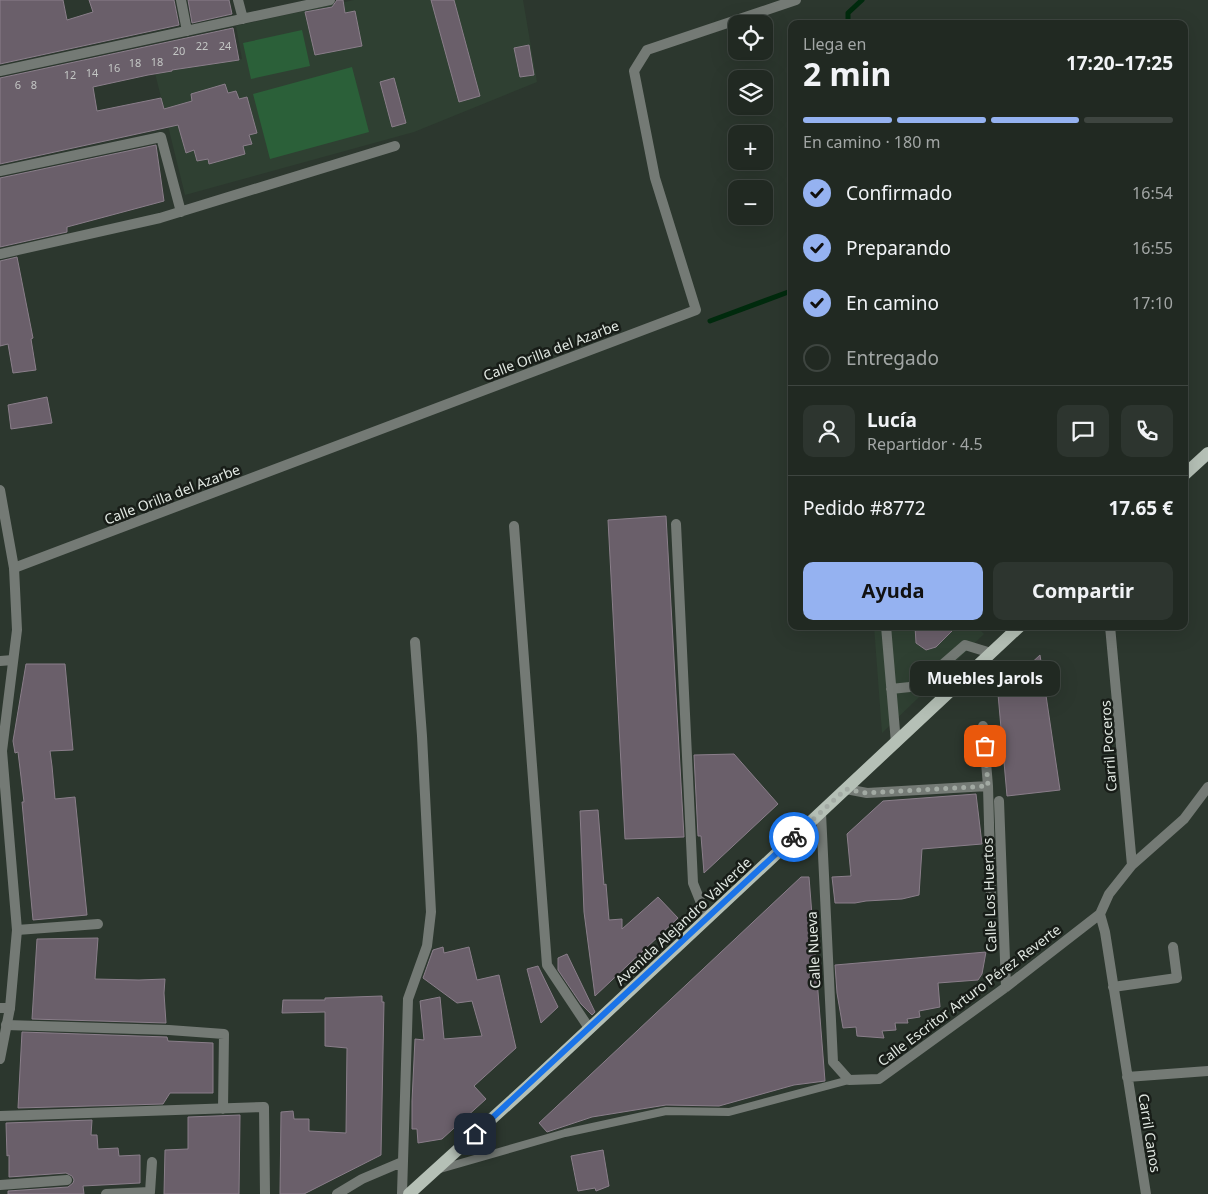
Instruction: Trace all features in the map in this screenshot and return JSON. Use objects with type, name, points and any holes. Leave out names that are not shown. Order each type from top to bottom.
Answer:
[{"type":"main road","points":[[1188,471],[1208,452]]},
{"type":"main road","name":"Avenida Alejandro Valverde","points":[[408,1194],[590,1028],[1016,630]]},
{"type":"street","points":[[181,0],[187,30]]},
{"type":"street","points":[[238,0],[243,18]]},
{"type":"street","points":[[0,71],[330,0]]},
{"type":"street","name":"Calle Orilla del Azarbe","points":[[14,568],[696,310],[655,178],[634,71],[647,50],[796,0]]},
{"type":"street","points":[[0,171],[160,137],[181,212]]},
{"type":"street","points":[[0,254],[181,212],[395,146]]},
{"type":"street","points":[[0,490],[14,568],[17,630],[2,751],[17,930],[5,1008],[6,1025],[0,1059]]},
{"type":"street","points":[[676,524],[693,883],[707,918]]},
{"type":"street","points":[[514,526],[547,965],[590,1028]]},
{"type":"street","points":[[886,630],[896,743]]},
{"type":"street","name":"Carril Poceros","points":[[1110,630],[1132,865]]},
{"type":"street","points":[[402,1194],[408,999],[427,946],[431,912],[415,642]]},
{"type":"street","points":[[891,689],[910,687],[927,678],[965,645],[991,653]]},
{"type":"street","points":[[0,661],[13,660]]},
{"type":"street","name":"Calle Los Huertos","points":[[983,726],[988,786],[991,898]]},
{"type":"street","points":[[846,789],[866,793],[988,786]]},
{"type":"street","points":[[1100,914],[1109,894],[1132,865],[1184,819],[1208,787]]},
{"type":"street","name":"Calle Los Huertos","points":[[999,801],[1006,987]]},
{"type":"street","name":"Calle Nueva","points":[[821,812],[833,1062],[849,1080]]},
{"type":"street","name":"Calle Escritor Arturo Pérez Reverte","points":[[849,1080],[879,1079],[1006,987],[1100,914]]},
{"type":"street","name":"Carril Canos","points":[[1100,914],[1105,932],[1146,1194]]},
{"type":"street","points":[[17,930],[98,924]]},
{"type":"street","points":[[1113,987],[1177,978],[1173,947]]},
{"type":"street","points":[[6,1025],[169,1030],[224,1034],[223,1108]]},
{"type":"street","name":"Carril Canos","points":[[1127,1077],[1208,1071]]},
{"type":"street","points":[[0,1116],[264,1107],[266,1194]]},
{"type":"street","points":[[106,1194],[150,1192],[152,1162]]},
{"type":"street","points":[[338,1194],[362,1179],[402,1162]]},
{"type":"street","points":[[0,1185],[67,1180]]},
{"type":"lane","points":[[434,1171],[565,1133],[666,1111],[729,1112],[849,1080]]},
{"type":"shaded area","points":[[354,0],[523,0],[537,82],[414,132],[185,195],[155,73],[242,59],[236,26]]},
{"type":"shaded area","points":[[874,630],[980,630],[984,634],[882,733]]},
{"type":"green space","points":[[302,30],[310,66],[251,79],[243,43]]},
{"type":"green space","points":[[352,67],[369,132],[270,159],[253,94]]},
{"type":"building","points":[[0,0],[63,0],[67,20],[93,12],[89,0],[174,0],[179,25],[0,64]]},
{"type":"building","points":[[188,0],[229,0],[232,14],[192,23]]},
{"type":"building","points":[[337,0],[343,0],[345,13],[355,11],[362,46],[315,55],[305,12],[332,7]]},
{"type":"building","points":[[431,0],[454,0],[480,96],[459,102]]},
{"type":"building","points":[[233,28],[239,60],[172,70],[93,87],[97,111],[161,98],[164,109],[192,101],[191,94],[225,84],[228,93],[236,91],[239,99],[247,97],[257,133],[249,135],[252,144],[243,146],[245,154],[209,164],[208,159],[197,161],[194,150],[186,153],[178,125],[0,164],[0,78]]},
{"type":"building","points":[[529,45],[534,75],[520,77],[514,48]]},
{"type":"building","points":[[394,78],[406,123],[392,127],[380,82]]},
{"type":"building","points":[[156,145],[164,201],[67,227],[67,232],[0,247],[0,178]]},
{"type":"building","points":[[17,257],[33,338],[31,339],[36,370],[13,373],[8,344],[0,346],[0,261]]},
{"type":"building","points":[[47,397],[52,423],[11,429],[8,405]]},
{"type":"building","points":[[666,516],[684,837],[625,839],[608,520]]},
{"type":"building","points":[[915,630],[953,630],[936,647],[926,650],[916,643]]},
{"type":"building","points":[[1040,655],[1060,790],[1007,796],[998,694]]},
{"type":"building","points":[[26,664],[65,664],[73,750],[50,751],[55,799],[75,797],[87,915],[33,920],[22,802],[24,802],[18,752],[15,753],[13,741]]},
{"type":"building","points":[[734,754],[778,804],[704,873],[701,836],[698,836],[694,755]]},
{"type":"building","points":[[976,794],[982,844],[922,849],[919,895],[902,899],[835,903],[832,877],[851,876],[847,834],[883,801]]},
{"type":"building","points":[[598,810],[609,920],[622,919],[622,929],[658,897],[678,918],[595,996],[584,912],[580,811]]},
{"type":"building","points":[[801,877],[809,877],[825,1081],[794,1085],[719,1106],[666,1105],[592,1117],[547,1132],[539,1123]]},
{"type":"building","points":[[98,938],[95,979],[165,979],[166,1023],[32,1019],[37,939]]},
{"type":"building","points":[[443,947],[444,953],[469,947],[477,980],[499,975],[516,1048],[474,1086],[486,1099],[442,1139],[418,1143],[417,1129],[412,1129],[412,1101],[415,1039],[424,1040],[420,1001],[440,997],[444,1039],[482,1036],[472,1001],[457,1003],[423,978],[433,950]]},
{"type":"building","points":[[986,952],[982,974],[978,980],[938,983],[940,1007],[919,1011],[920,1017],[907,1019],[908,1023],[895,1023],[896,1030],[882,1031],[884,1038],[857,1036],[856,1027],[843,1028],[837,993],[835,965]]},
{"type":"building","points":[[567,954],[595,1012],[592,1015],[581,1004],[558,970],[558,958]]},
{"type":"building","points":[[538,966],[558,1007],[541,1023],[527,969]]},
{"type":"building","points":[[382,996],[382,1002],[384,1002],[381,1155],[304,1194],[280,1194],[281,1112],[293,1111],[294,1119],[309,1119],[309,1131],[346,1133],[347,1048],[325,1046],[325,1012],[282,1013],[283,1000],[325,1000],[325,998]]},
{"type":"building","points":[[22,1032],[167,1037],[168,1041],[213,1043],[213,1093],[170,1093],[163,1104],[18,1108]]},
{"type":"building","points":[[240,1115],[239,1194],[164,1194],[165,1150],[188,1149],[188,1117]]},
{"type":"building","points":[[92,1120],[91,1135],[97,1135],[98,1149],[118,1148],[119,1156],[140,1155],[140,1183],[83,1186],[84,1194],[8,1194],[8,1191],[68,1187],[74,1180],[72,1176],[66,1173],[9,1177],[6,1123]]},
{"type":"building","points":[[603,1150],[609,1186],[596,1191],[595,1188],[578,1191],[571,1156]]},
{"type":"waterway","points":[[848,20],[848,13],[862,0]]},
{"type":"waterway","points":[[710,321],[788,292]]},
{"type":"way so far","points":[[794,837],[846,789],[866,793],[988,786],[985,746]]},
{"type":"place","name":"Muebles Jarols","points":[[985,746]]},
{"type":"route","points":[[475,1134],[794,837]]}]
